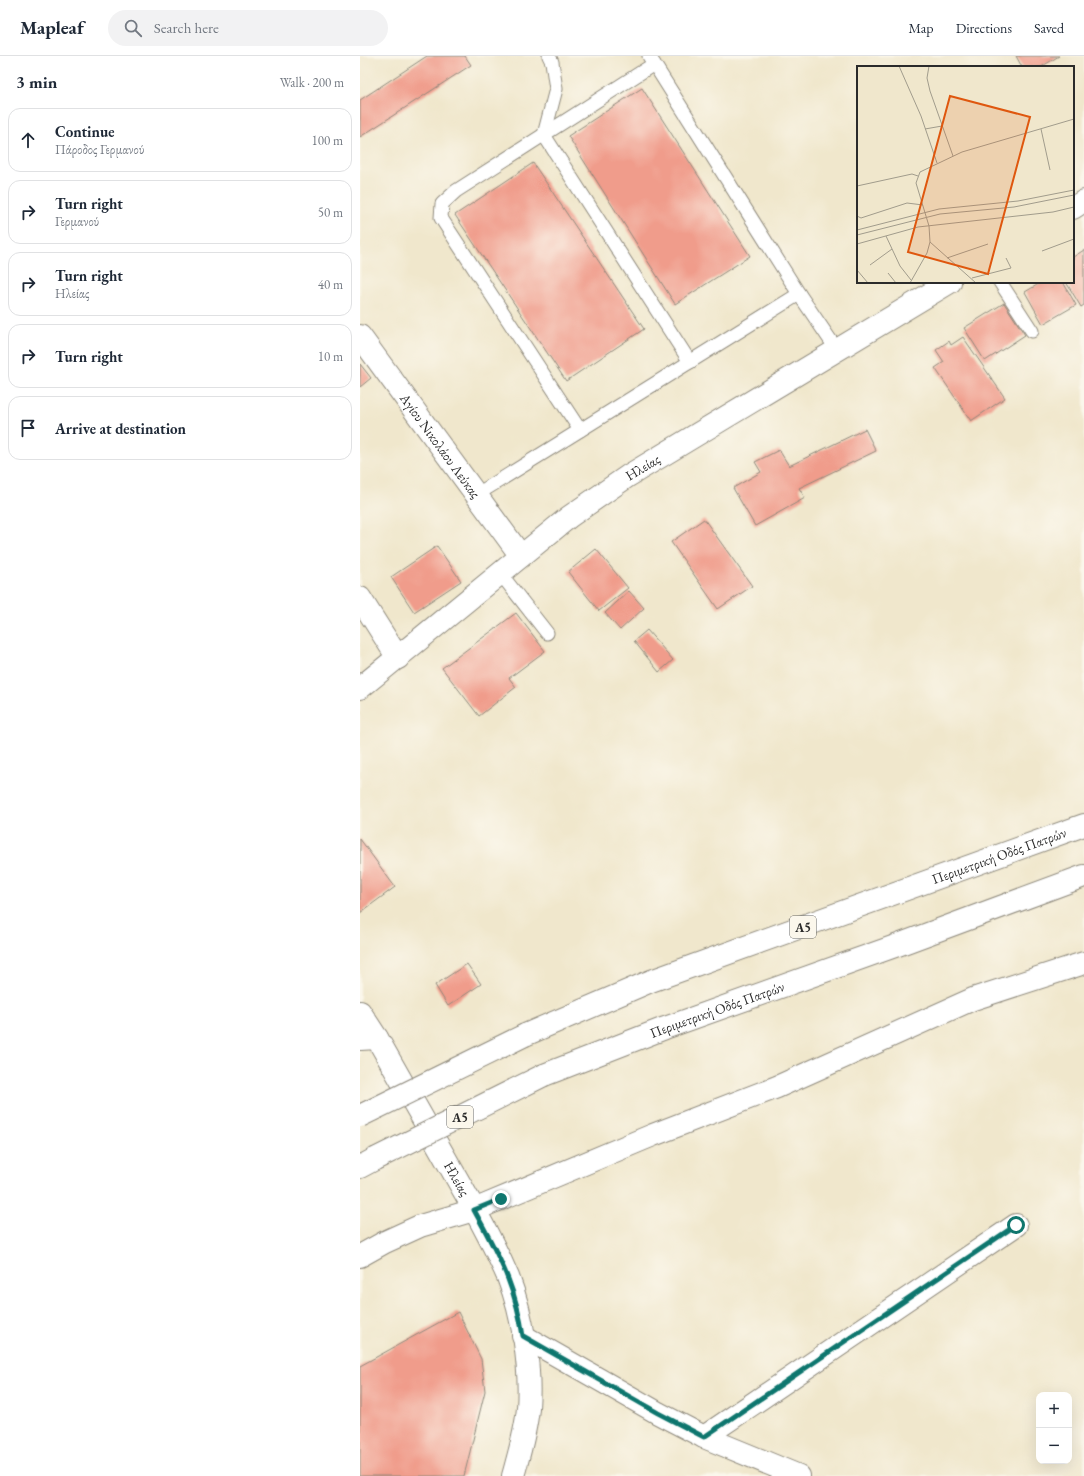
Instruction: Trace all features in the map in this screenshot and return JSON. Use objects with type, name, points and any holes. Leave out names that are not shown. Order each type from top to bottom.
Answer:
[{"type":"main road","points":[[1074,207],[1084,201]]},
{"type":"main road","name":"Ηλείας","points":[[360,688],[585,505],[628,476],[948,283]]},
{"type":"main road","name":"Αγίου Νικολάου Λεύκας","points":[[360,336],[521,556]]},
{"type":"main road","points":[[360,598],[398,658]]},
{"type":"main road","name":"Περιμετρική Οδός Πατρών","points":[[360,1116],[524,1035],[652,981],[1084,825]]},
{"type":"main road","name":"Περιμετρική Οδός Πατρών","points":[[368,1163],[544,1075],[665,1028],[898,946],[1084,876]]},
{"type":"main road","points":[[360,1256],[385,1242],[420,1226],[474,1210],[653,1135],[777,1087],[973,999],[1084,963]]},
{"type":"main road","name":"Ηλείας","points":[[360,1012],[369,1038],[474,1210],[493,1245],[508,1278],[519,1313],[528,1373],[528,1408],[522,1442],[513,1476]]},
{"type":"main road","points":[[704,1437],[1016,1225]]},
{"type":"main road","points":[[523,1336],[658,1413],[704,1437],[799,1476]]},
{"type":"lane","points":[[549,56],[552,62],[556,89],[544,135],[690,362]]},
{"type":"lane","points":[[580,430],[441,218],[442,204],[456,191],[544,135],[652,60],[799,294],[837,350]]},
{"type":"lane","points":[[1001,283],[1032,331]]},
{"type":"lane","points":[[476,495],[799,294]]},
{"type":"lane","points":[[500,573],[547,634]]},
{"type":"building","points":[[427,56],[465,56],[471,65],[360,137],[360,100]]},
{"type":"building","points":[[1016,56],[1059,56],[1043,66],[1021,66]]},
{"type":"building","points":[[642,88],[750,256],[675,304],[568,136]]},
{"type":"building","points":[[533,163],[644,329],[566,381],[455,215]]},
{"type":"building","points":[[1084,250],[1084,305],[1081,307],[1067,283],[1074,283],[1074,256]]},
{"type":"building","points":[[1040,283],[1064,283],[1076,305],[1043,324],[1025,292]]},
{"type":"building","points":[[1004,303],[1025,335],[985,361],[964,328]]},
{"type":"building","points":[[963,337],[1005,398],[971,421],[935,368],[944,362],[936,350],[949,341],[951,345]]},
{"type":"building","points":[[360,364],[371,378],[360,387]]},
{"type":"building","points":[[865,429],[876,451],[799,488],[805,498],[755,526],[733,488],[761,472],[755,462],[779,450],[789,466]]},
{"type":"building","points":[[704,519],[752,586],[718,609],[671,542]]},
{"type":"building","points":[[437,546],[461,581],[414,612],[391,577]]},
{"type":"building","points":[[596,549],[628,588],[599,611],[568,572]]},
{"type":"building","points":[[629,591],[644,608],[620,630],[605,613]]},
{"type":"building","points":[[516,613],[545,651],[509,678],[516,687],[479,716],[442,668]]},
{"type":"building","points":[[647,630],[673,660],[659,672],[634,641]]},
{"type":"building","points":[[360,839],[395,887],[360,913]]},
{"type":"building","points":[[467,964],[481,984],[448,1006],[435,985]]},
{"type":"building","points":[[458,1312],[481,1359],[485,1391],[464,1476],[360,1476],[360,1366]]},
{"type":"route","points":[[501,1199],[474,1210],[493,1245],[508,1278],[519,1313],[523,1336],[658,1413],[704,1437],[1016,1225]]}]
